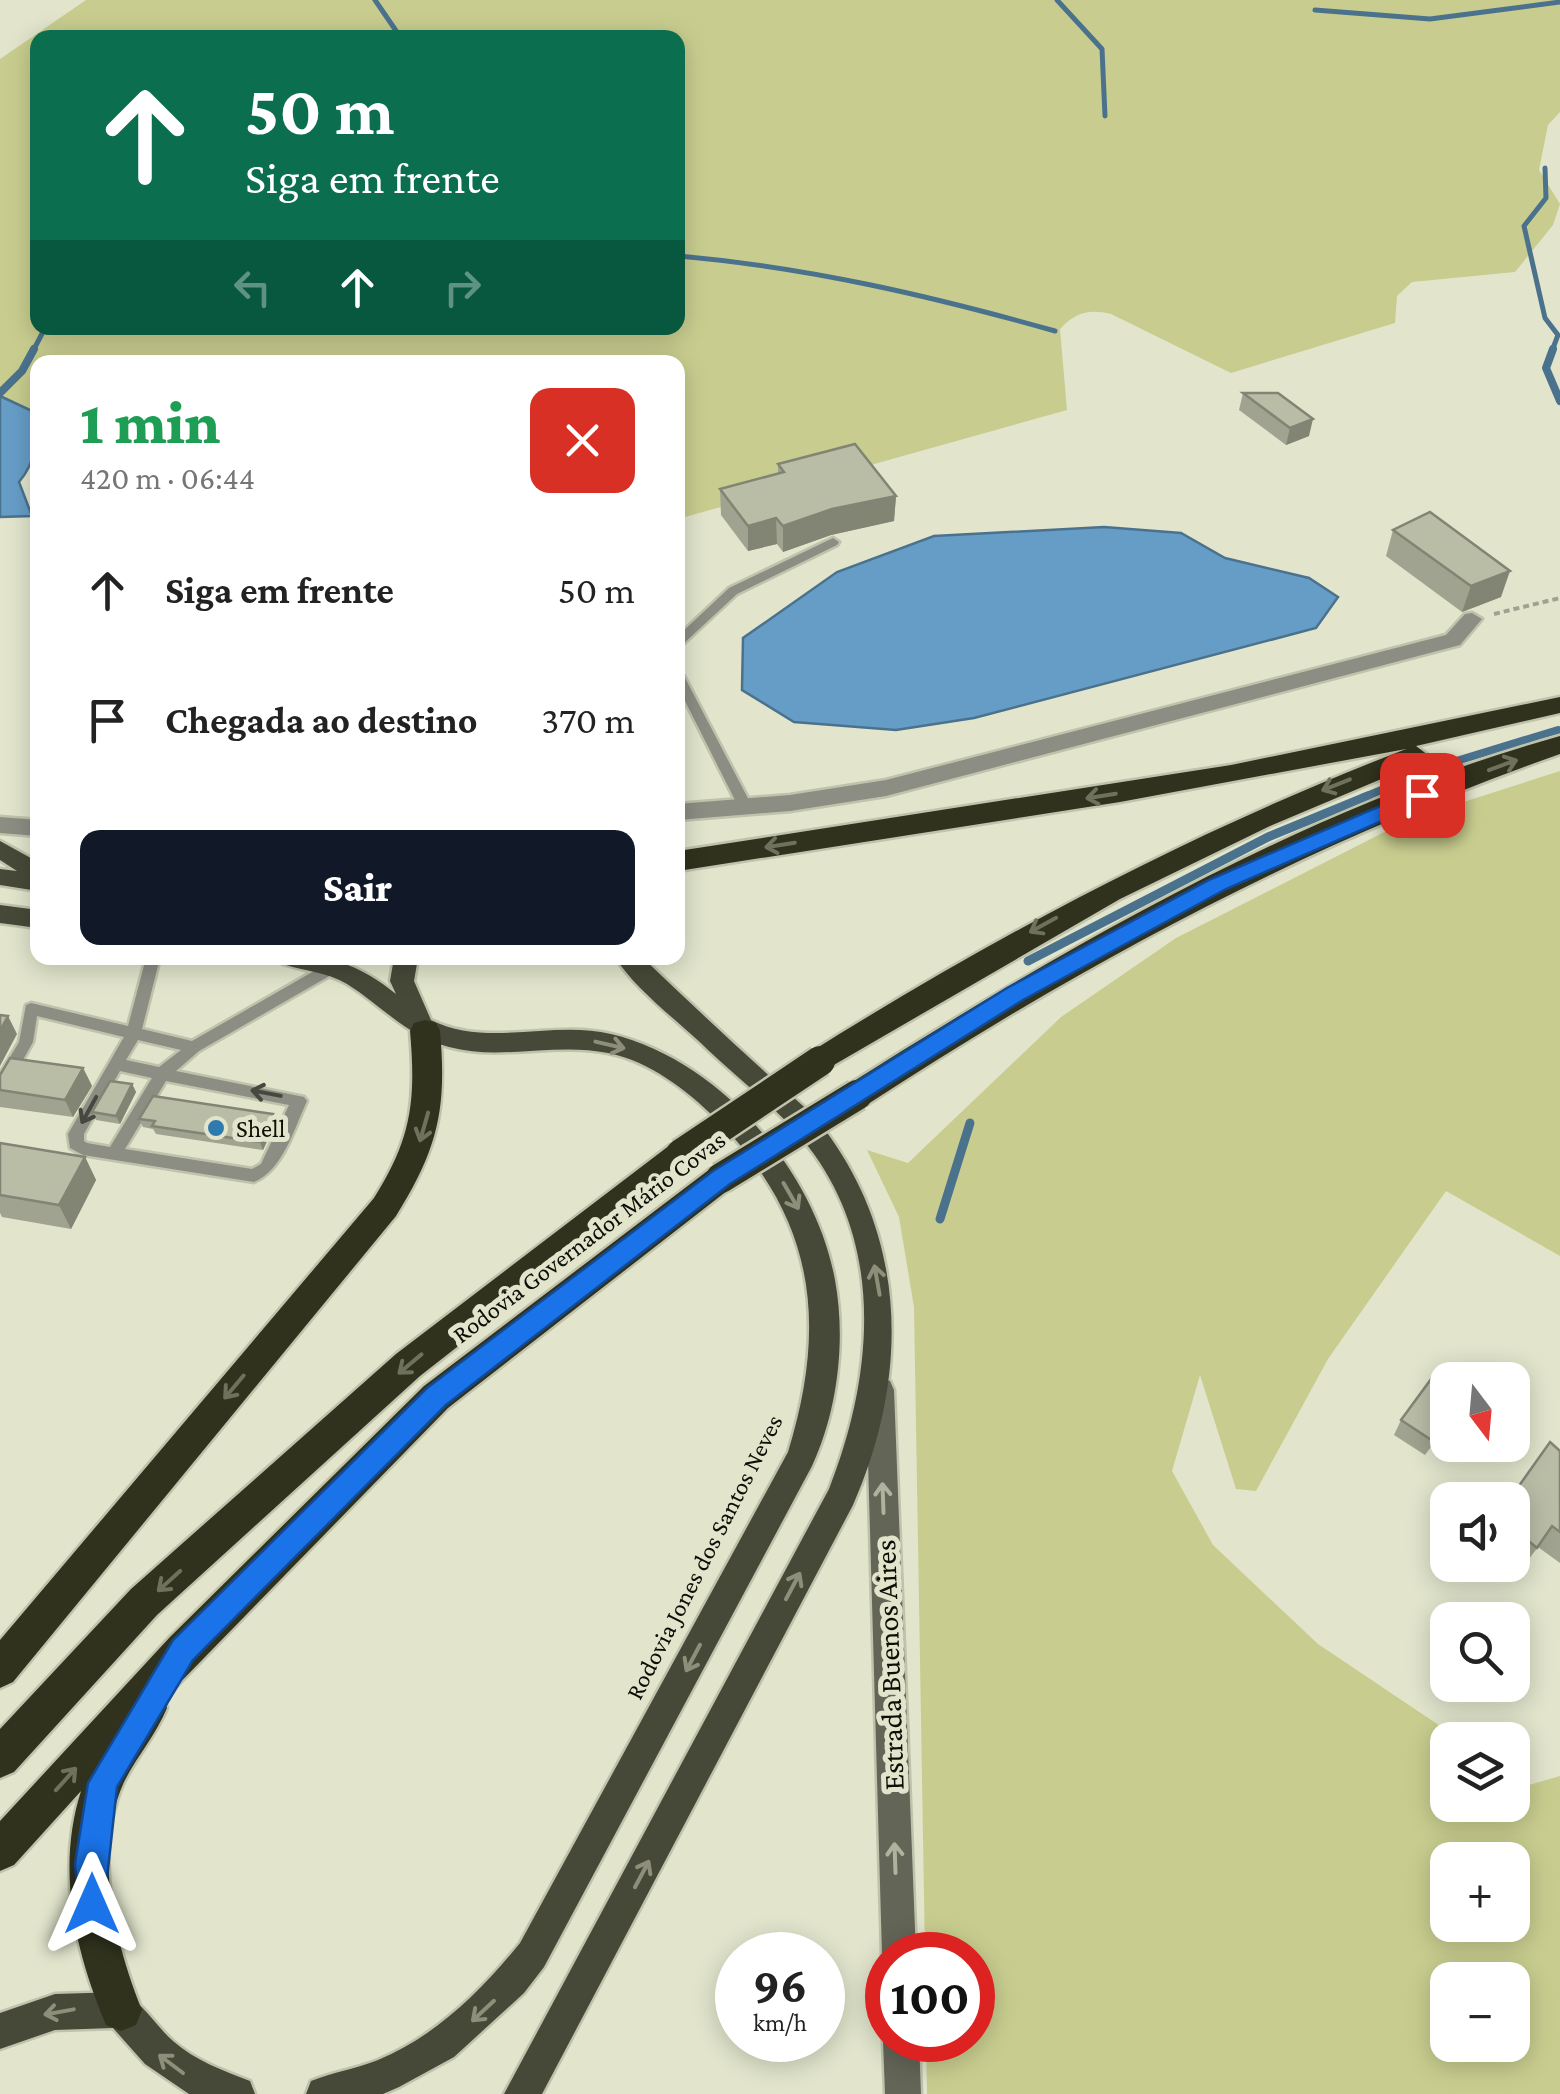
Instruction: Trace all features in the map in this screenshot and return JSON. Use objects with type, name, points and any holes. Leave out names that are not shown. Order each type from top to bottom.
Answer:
[{"type":"highway","points":[[685,860],[1197,782],[1396,744],[1560,705]]},
{"type":"highway","name":"Rodovia Governador Mário Covas","points":[[0,1758],[144,1602],[408,1365],[681,1154],[820,1060],[979,961],[1134,877],[1355,778],[1560,705]]},
{"type":"highway","name":"Rodovia Governador Mário Covas","points":[[0,1850],[183,1650],[436,1397],[721,1178],[1015,994],[1168,909],[1387,808],[1560,745]]},
{"type":"highway","points":[[0,1669],[386,1207],[416,1154],[430,1105],[432,1082],[425,1031]]},
{"type":"highway","points":[[122,2010],[97,1944],[90,1864],[94,1824],[103,1783],[183,1650]]},
{"type":"main road","points":[[0,849],[30,869]]},
{"type":"main road","points":[[0,877],[30,882]]},
{"type":"main road","points":[[0,914],[30,918]]},
{"type":"main road","name":"Rodovia Jones dos Santos Neves","points":[[324,965],[354,976],[425,1031],[479,1042],[563,1039],[608,1044],[662,1063],[707,1094],[766,1158],[802,1214],[823,1280],[827,1348],[823,1384],[802,1456],[532,1955],[510,1985],[454,2037],[388,2076],[324,2094]]},
{"type":"main road","points":[[405,965],[402,981],[408,1006],[425,1031]]},
{"type":"main road","points":[[522,2094],[842,1494],[863,1442],[879,1376],[881,1318],[874,1262],[848,1191],[822,1148],[635,965]]},
{"type":"main road","name":"Estrada Buenos Aires","points":[[879,1376],[897,1932]]},
{"type":"main road","points":[[0,2031],[54,2012],[122,2010],[161,2057],[186,2074],[237,2094]]},
{"type":"main road","points":[[902,2062],[903,2094]]},
{"type":"street","points":[[685,811],[867,791],[1020,756],[1453,640],[1472,619]]},
{"type":"street","points":[[0,825],[30,827]]},
{"type":"lane","points":[[685,636],[733,591],[833,542]]},
{"type":"lane","points":[[685,689],[746,806]]},
{"type":"lane","points":[[116,1064],[299,1102],[267,1168],[260,1174],[83,1149],[76,1144],[76,1134],[116,1064],[133,1035],[151,965]]},
{"type":"lane","points":[[115,1154],[162,1074],[194,1047],[333,967]]},
{"type":"lane","points":[[0,1088],[26,1042],[31,1009],[194,1047]]},
{"type":"path","points":[[1472,619],[1560,598]]},
{"type":"green space","points":[[86,0],[1560,0],[1560,112],[1548,125],[1539,170],[1560,204],[1553,225],[1515,272],[1412,282],[1397,296],[1395,323],[1231,373],[1111,314],[1083,313],[1060,329],[1067,410],[685,517],[685,355],[30,355],[30,410],[0,396],[0,59],[30,38],[30,335],[685,335],[685,30],[42,30]]},
{"type":"green space","points":[[1560,771],[1560,1256],[1446,1191],[1328,1359],[1256,1491],[1236,1489],[1200,1375],[1172,1471],[1213,1545],[1318,1644],[1434,1722],[1430,1722],[1430,1822],[1530,1822],[1530,1785],[1560,1776],[1560,2094],[927,2094],[926,2062],[995,2062],[995,1932],[925,1932],[914,1307],[899,1217],[867,1150],[908,1163],[1061,1017],[1176,938],[1410,819]]},
{"type":"water","points":[[0,396],[30,410],[30,463],[19,482],[30,516],[0,517]]},
{"type":"water","points":[[1104,527],[1181,533],[1225,558],[1309,578],[1338,597],[1316,628],[974,718],[896,730],[794,722],[742,690],[743,638],[837,572],[934,536]]},
{"type":"building","points":[[1243,393],[1278,393],[1313,419],[1290,428]]},
{"type":"building","points":[[855,444],[896,496],[832,509],[783,526],[776,518],[748,526],[720,489],[784,472],[778,464]]},
{"type":"building","points":[[1430,512],[1510,571],[1471,586],[1393,530]]},
{"type":"building","points":[[0,1015],[8,1016],[0,1031]]},
{"type":"building","points":[[10,1058],[83,1068],[65,1100],[0,1090],[0,1075]]},
{"type":"building","points":[[110,1081],[132,1084],[116,1116],[92,1112]]},
{"type":"building","name":"Shell","points":[[153,1096],[273,1114],[260,1142],[152,1126],[155,1121],[139,1119]]},
{"type":"building","points":[[0,1143],[85,1157],[59,1205],[0,1195]]},
{"type":"building","points":[[1430,1381],[1430,1439],[1401,1420]]},
{"type":"building","points":[[1550,1442],[1560,1451],[1560,1532],[1552,1526],[1537,1548],[1530,1542],[1530,1482],[1522,1482]]},
{"type":"waterway","points":[[375,0],[396,30]]},
{"type":"waterway","points":[[1057,0],[1102,49],[1105,116]]},
{"type":"waterway","points":[[1315,10],[1430,19],[1560,2]]},
{"type":"waterway","points":[[1545,168],[1546,198],[1524,226],[1545,318],[1558,335],[1552,351]]},
{"type":"waterway","points":[[685,257],[868,284],[1055,331]]},
{"type":"waterway","points":[[33,351],[41,335]]},
{"type":"waterway","points":[[31,355],[34,349]]},
{"type":"waterway","points":[[1553,349],[1546,368],[1560,401]]},
{"type":"waterway","points":[[0,393],[22,371],[30,356]]},
{"type":"waterway","points":[[1362,798],[1440,766],[1558,730]]},
{"type":"waterway","points":[[1028,961],[1268,837],[1368,796]]},
{"type":"waterway","points":[[940,1219],[970,1123]]},
{"type":"place","name":"Shell","points":[[216,1128]]},
{"type":"route","points":[[92,1904],[90,1864],[103,1783],[183,1650],[436,1397],[721,1178],[1015,994],[1219,884],[1422,795]]}]
